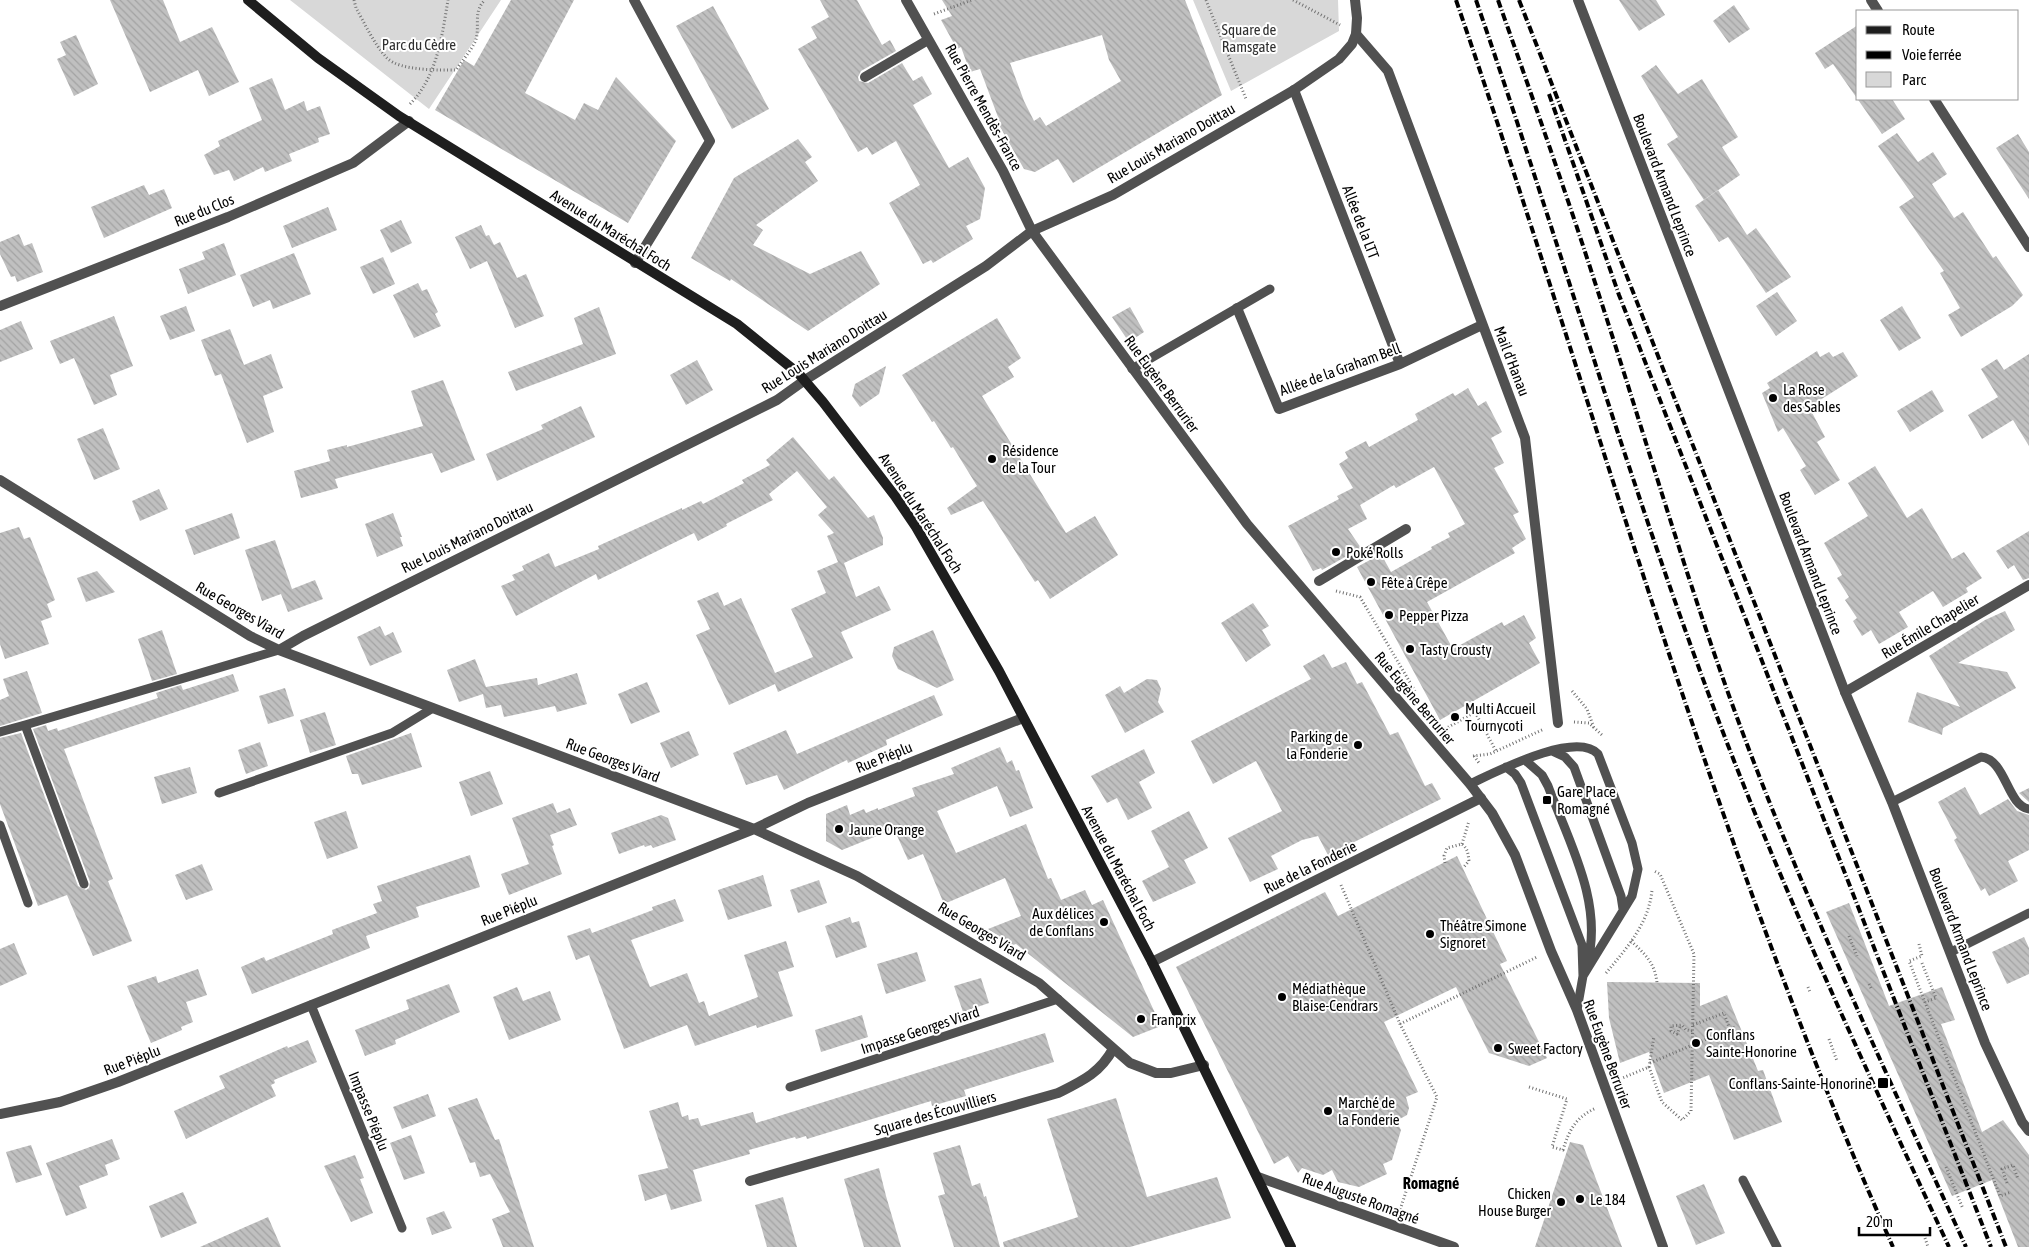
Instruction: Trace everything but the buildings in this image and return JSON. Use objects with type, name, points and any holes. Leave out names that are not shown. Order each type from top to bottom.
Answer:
[{"type":"main road","name":"Avenue du Maréchal Foch","points":[[248,0],[318,58],[399,116],[635,263],[737,324],[805,380],[889,488],[916,527],[999,671],[1152,962],[1204,1065],[1291,1247]]},
{"type":"street","points":[[634,0],[710,141],[635,263]]},
{"type":"street","name":"Rue Pierre Mendès-France","points":[[906,0],[1003,171],[1032,231]]},
{"type":"street","points":[[1354,0],[1357,18],[1356,34]]},
{"type":"street","name":"Boulevard Armand Leprince","points":[[1578,0],[1845,692],[1892,802],[1985,1043],[2022,1122],[2029,1131]]},
{"type":"street","name":"Rue Louis Mariano Doittau","points":[[279,650],[303,636],[776,400],[986,266],[1032,231],[1113,195],[1294,90],[1338,59],[1352,44],[1356,34]]},
{"type":"street","name":"Mail d'Hanau","points":[[1356,34],[1388,71],[1525,438],[1558,723]]},
{"type":"street","points":[[865,77],[928,40]]},
{"type":"street","name":"Allée de la LTT","points":[[1294,90],[1400,364]]},
{"type":"street","points":[[1935,100],[2029,247]]},
{"type":"street","name":"Rue du Clos","points":[[0,306],[228,217],[352,163],[409,121]]},
{"type":"street","name":"Rue Eugène Berrurier","points":[[1032,231],[1247,524],[1470,784],[1504,832],[1515,855],[1551,951],[1576,1010],[1663,1247]]},
{"type":"street","name":"Allée de la Graham Bell","points":[[1237,308],[1279,408],[1400,364],[1482,325]]},
{"type":"street","name":"Rue Georges Viard","points":[[0,480],[250,636],[279,650],[754,829],[857,876],[1039,983],[1130,1062],[1156,1073],[1171,1073],[1204,1065]]},
{"type":"street","points":[[1319,580],[1406,529]]},
{"type":"street","name":"Rue Émile Chapelier","points":[[1845,692],[2029,585]]},
{"type":"street","name":"Rue Piéplu","points":[[0,1114],[60,1102],[118,1082],[754,829],[808,804],[1023,718]]},
{"type":"street","name":"Rue de la Fonderie","points":[[1152,962],[1480,798]]},
{"type":"street","name":"Square des Écouvilliers","points":[[750,1181],[1058,1093],[1089,1077],[1105,1064],[1113,1049]]},
{"type":"street","name":"Rue Auguste Romagné","points":[[1258,1177],[1454,1247]]},
{"type":"lane","points":[[1132,369],[1270,289]]},
{"type":"lane","points":[[0,732],[279,650]]},
{"type":"lane","points":[[219,793],[392,733],[433,708]]},
{"type":"lane","points":[[25,724],[84,884]]},
{"type":"lane","points":[[1470,784],[1525,760],[1576,746],[1593,749],[1598,754],[1632,843],[1637,864],[1634,891],[1583,976]]},
{"type":"lane","points":[[1552,752],[1566,757],[1574,767],[1622,896],[1623,909]]},
{"type":"lane","points":[[1892,802],[1981,757],[1987,757],[1996,765],[2018,802],[2024,808],[2029,809]]},
{"type":"lane","points":[[1525,760],[1542,775],[1548,786],[1590,903],[1593,944],[1583,976],[1576,1010]]},
{"type":"lane","points":[[1506,767],[1521,783],[1582,945],[1583,976]]},
{"type":"lane","points":[[0,825],[28,903]]},
{"type":"lane","points":[[1951,952],[2029,913]]},
{"type":"lane","name":"Impasse Georges Viard","points":[[790,1087],[1058,998]]},
{"type":"lane","name":"Impasse Piéplu","points":[[311,1005],[402,1228]]},
{"type":"lane","points":[[1743,1180],[1776,1247]]},
{"type":"path","points":[[354,0],[356,8],[388,60],[398,65],[432,70],[456,70],[476,40],[476,17],[480,5],[485,0]]},
{"type":"path","points":[[399,116],[414,100],[432,70],[442,37],[448,0]]},
{"type":"path","points":[[917,20],[972,0]]},
{"type":"path","points":[[1206,0],[1252,113]]},
{"type":"path","points":[[1293,0],[1308,6],[1356,34]]},
{"type":"path","points":[[1306,0],[1308,6]]},
{"type":"path","points":[[1319,580],[1328,589],[1360,597],[1418,694]]},
{"type":"path","points":[[1554,685],[1570,688],[1587,709],[1594,729]]},
{"type":"path","points":[[1441,727],[1447,728],[1475,712],[1496,751]]},
{"type":"path","points":[[1445,863],[1444,856],[1447,848],[1462,844],[1468,851],[1469,856],[1469,861],[1463,868]]},
{"type":"path","points":[[1335,871],[1400,1024],[1437,1096],[1395,1226]]},
{"type":"path","points":[[1653,871],[1660,874],[1694,954],[1691,1111],[1682,1120],[1662,1102],[1650,1065],[1654,1036]]},
{"type":"path","points":[[1849,936],[1857,956]]},
{"type":"path","points":[[1632,941],[1649,958],[1656,971],[1657,982]]},
{"type":"path","points":[[1918,944],[1922,956],[1909,961],[2000,1196],[2011,1192]]},
{"type":"path","points":[[1400,1024],[1538,956]]},
{"type":"path","points":[[1922,963],[1936,998],[1925,1002]]},
{"type":"path","points":[[1693,1025],[1724,1013],[1730,1030]]},
{"type":"path","points":[[1680,1027],[1677,1034],[1671,1031],[1671,1026],[1682,1024],[1686,1030],[1693,1031]]},
{"type":"path","points":[[1620,1079],[1735,1027]]},
{"type":"path","points":[[1828,1038],[1837,1061]]},
{"type":"path","points":[[1528,1088],[1567,1099],[1552,1147],[1562,1150],[1568,1133],[1577,1119],[1596,1108]]},
{"type":"path","points":[[2007,1183],[2002,1169],[2013,1165],[2018,1179]]},
{"type":"path","points":[[1946,1167],[1963,1209]]},
{"type":"path","points":[[1925,1238],[1928,1247]]},
{"type":"green space","name":"Parc du Cèdre","points":[[290,0],[501,0],[429,109]]},
{"type":"green space","name":"Square de Ramsgate","points":[[1193,0],[1338,0],[1339,31],[1231,91]]},
{"type":"railway","points":[[1456,0],[1713,785],[1769,941],[1828,1095],[1893,1247]]},
{"type":"railway","points":[[1476,0],[1621,443],[1713,706],[1796,911],[1949,1247]]},
{"type":"railway","points":[[1498,0],[1575,223],[1682,557],[1735,712],[1816,915],[1966,1247]]},
{"type":"railway","points":[[1519,0],[2006,1247]]},
{"type":"railway","points":[[1549,94],[1619,295],[1991,1247]]},
{"type":"place","name":"La Rose des Sables","points":[[1773,398]]},
{"type":"place","name":"Résidence de la Tour","points":[[992,459]]},
{"type":"place","name":"Poké Rolls","points":[[1336,552]]},
{"type":"place","name":"Fête à Crêpe","points":[[1371,582]]},
{"type":"place","name":"Pepper Pizza","points":[[1389,615]]},
{"type":"place","name":"Tasty Crousty","points":[[1410,649]]},
{"type":"place","name":"Multi Accueil Tournycoti","points":[[1455,717]]},
{"type":"place","name":"Parking de la Fonderie","points":[[1358,745]]},
{"type":"place","name":"Gare Place Romagné","points":[[1547,800]]},
{"type":"place","name":"Jaune Orange","points":[[839,829]]},
{"type":"place","name":"Aux délices de Conflans","points":[[1104,922]]},
{"type":"place","name":"Théâtre Simone Signoret","points":[[1430,934]]},
{"type":"place","name":"Médiathèque Blaise-Cendrars","points":[[1282,997]]},
{"type":"place","name":"Franprix","points":[[1141,1019]]},
{"type":"place","name":"Conflans Sainte-Honorine","points":[[1696,1043]]},
{"type":"place","name":"Sweet Factory","points":[[1498,1048]]},
{"type":"place","name":"Conflans-Sainte-Honorine","points":[[1883,1083]]},
{"type":"place","name":"Marché de la Fonderie","points":[[1328,1111]]},
{"type":"place","name":"Le 184","points":[[1580,1199]]},
{"type":"place","name":"Chicken House Burger","points":[[1561,1202]]},
{"type":"district","name":"Romagné","points":[[1431,1183]]}]
